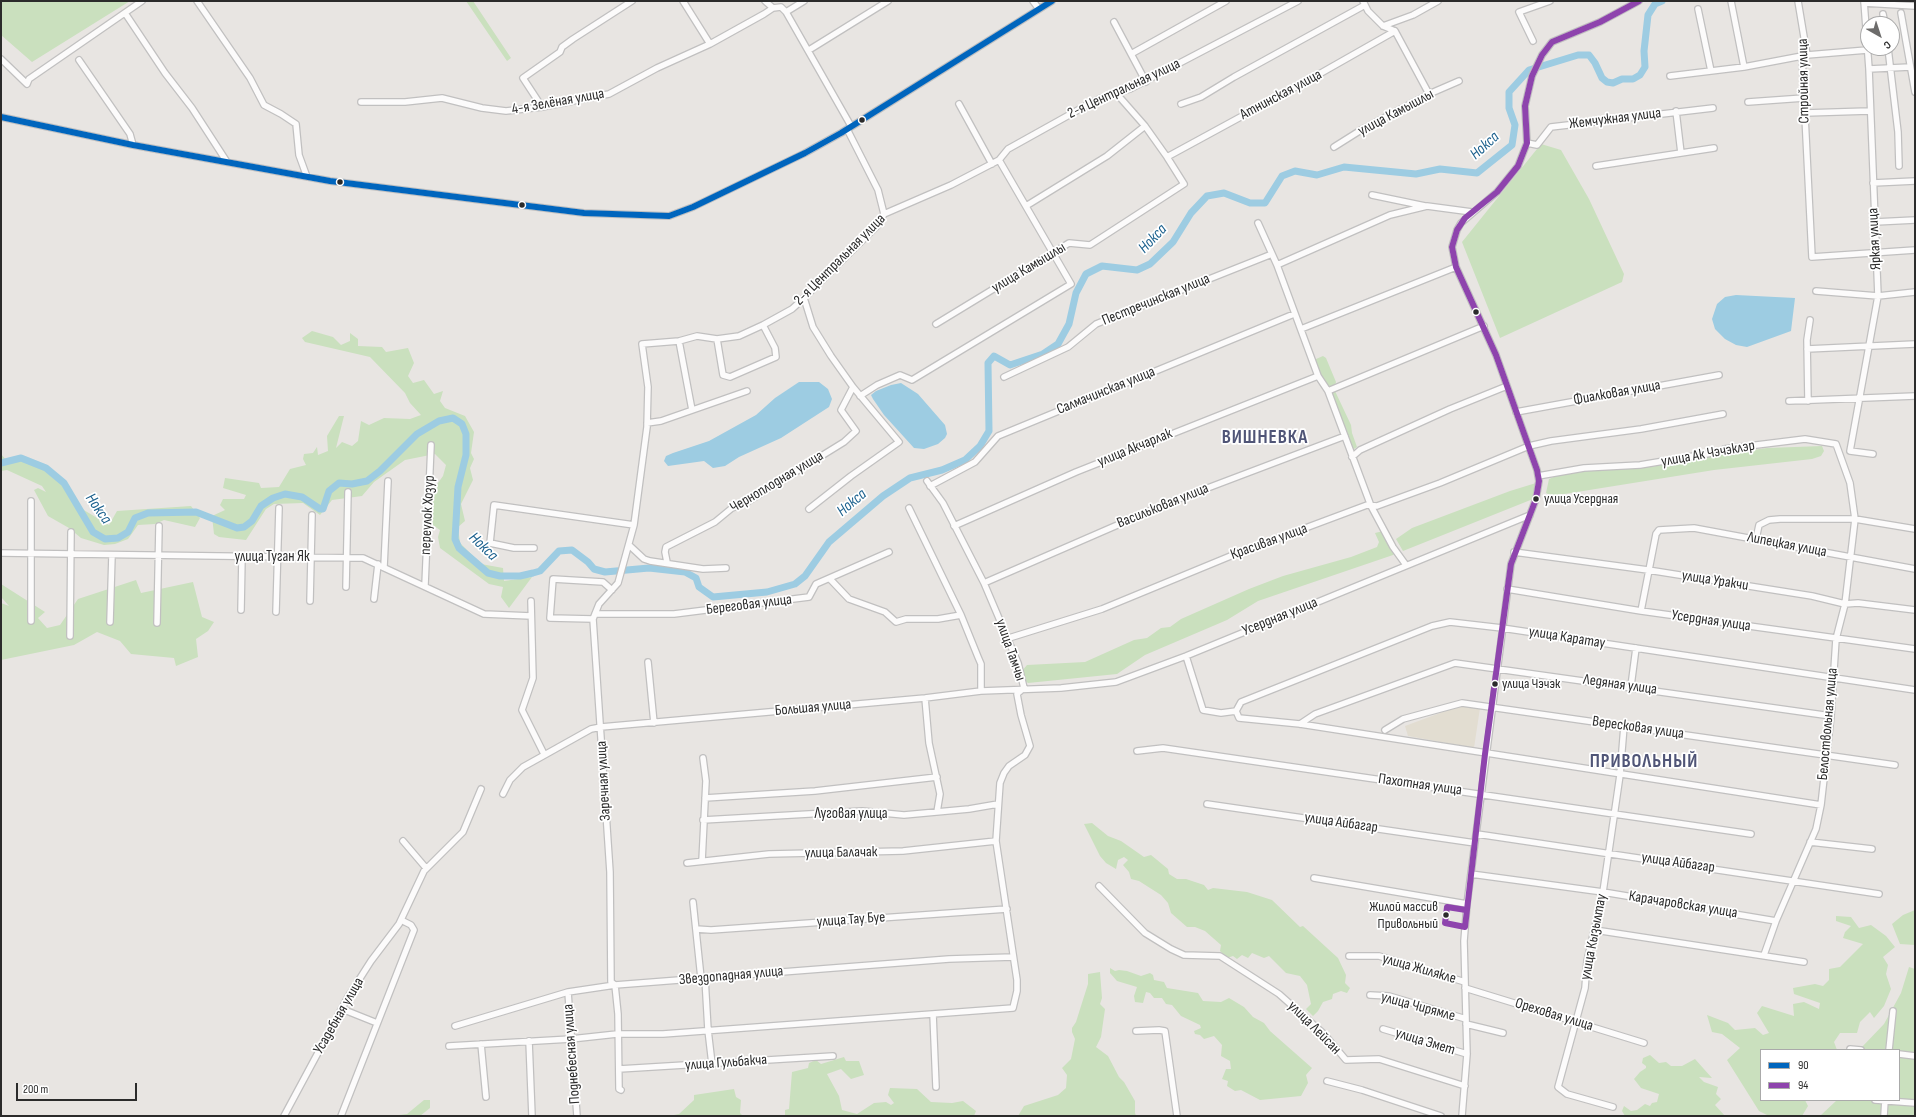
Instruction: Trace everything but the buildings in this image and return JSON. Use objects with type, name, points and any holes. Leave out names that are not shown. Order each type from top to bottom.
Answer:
[{"type":"street","points":[[1,59],[27,84],[29,79],[142,1]]},
{"type":"street","points":[[197,1],[250,78],[264,105],[296,124],[299,155],[307,177]]},
{"type":"street","points":[[542,107],[523,78],[560,52],[562,47],[567,43],[632,1]]},
{"type":"street","points":[[683,1],[710,44]]},
{"type":"street","points":[[765,1],[773,8],[782,7],[809,50],[849,128],[878,190],[884,214]]},
{"type":"street","points":[[786,12],[804,1]]},
{"type":"street","points":[[809,50],[888,1]]},
{"type":"street","points":[[1033,1],[1039,9]]},
{"type":"street","points":[[1,117],[133,145],[307,177],[447,197],[584,214],[669,216],[693,207],[805,153],[849,128],[1052,1]]},
{"type":"street","name":"2-я Центральная улица","points":[[1131,54],[1226,1]]},
{"type":"street","name":"2-я Центральная улица","points":[[612,590],[618,583],[634,525],[647,423],[648,387],[642,344],[679,341],[697,336],[717,339],[739,336],[763,325],[792,309],[804,298],[877,226],[884,214],[951,185],[992,164],[999,160],[1008,149],[1032,134],[1101,98],[1130,89],[1146,82],[1298,1]]},
{"type":"street","points":[[1383,26],[1413,15],[1438,1]]},
{"type":"street","points":[[1533,41],[1520,12],[1550,1]]},
{"type":"street","points":[[1462,1116],[1467,1054],[1464,941],[1466,907],[1477,834],[1485,754],[1498,668],[1507,589],[1514,552],[1530,515],[1537,494],[1538,476],[1529,446],[1484,326],[1456,267],[1452,247],[1454,238],[1461,223],[1497,192],[1518,166],[1527,143],[1525,106],[1532,76],[1542,55],[1552,42],[1600,22],[1639,1]]},
{"type":"street","points":[[1731,1],[1744,68]]},
{"type":"street","name":"Стройная улица","points":[[1798,1],[1804,56],[1804,98],[1812,256],[1877,253]]},
{"type":"street","points":[[1864,2],[1915,6]]},
{"type":"street","name":"Яркая улица","points":[[1864,2],[1865,16]]},
{"type":"street","points":[[1181,104],[1201,97],[1364,3],[1368,11],[1383,26],[1395,31],[1430,94]]},
{"type":"street","name":"4-я Зелёная улица","points":[[361,102],[405,102],[442,98],[482,108],[506,111],[542,107],[609,94],[657,68],[710,44],[773,8]]},
{"type":"street","points":[[1698,9],[1711,71]]},
{"type":"street","points":[[1901,12],[1915,92]]},
{"type":"street","points":[[126,13],[165,73],[192,108],[227,162]]},
{"type":"street","points":[[1114,22],[1146,82]]},
{"type":"street","name":"Атнинская улица","points":[[1167,156],[1314,77],[1395,31]]},
{"type":"street","points":[[1670,76],[1744,68],[1804,56],[1860,51]]},
{"type":"street","name":"Яркая улица","points":[[1868,56],[1878,296],[1850,451],[1873,454]]},
{"type":"street","points":[[1889,56],[1899,166]]},
{"type":"street","points":[[79,60],[130,134],[133,145]]},
{"type":"street","points":[[1869,69],[1910,67]]},
{"type":"street","name":"улица Камышлы","points":[[1334,147],[1361,130],[1430,94],[1459,81]]},
{"type":"street","points":[[1116,93],[1145,126],[1167,156]]},
{"type":"street","points":[[1748,102],[1804,98]]},
{"type":"street","points":[[959,104],[992,164]]},
{"type":"street","name":"Жемчужная улица","points":[[1527,143],[1537,146],[1551,127],[1713,108]]},
{"type":"street","points":[[1805,113],[1869,111]]},
{"type":"street","points":[[1676,112],[1681,153]]},
{"type":"street","points":[[1026,206],[1107,156],[1145,126]]},
{"type":"street","points":[[1596,166],[1714,148]]},
{"type":"street","name":"улица Камышлы","points":[[936,324],[1069,243],[1090,245],[1184,184],[1167,156]]},
{"type":"street","points":[[860,396],[877,385],[900,375],[912,380],[1071,284],[999,160]]},
{"type":"street","points":[[1872,183],[1915,181]]},
{"type":"street","points":[[1372,195],[1427,206],[1472,212]]},
{"type":"street","points":[[1278,265],[1390,215],[1427,206]]},
{"type":"street","points":[[1875,222],[1915,220]]},
{"type":"street","points":[[1258,223],[1278,265],[1294,314],[1318,376],[1328,391],[1372,506],[1393,547],[1406,566]]},
{"type":"street","points":[[1877,253],[1915,250]]},
{"type":"street","name":"Пестречинская улица","points":[[1004,377],[1068,347],[1096,324],[1272,254]]},
{"type":"street","points":[[1301,329],[1456,267]]},
{"type":"street","points":[[1816,291],[1878,296],[1915,292]]},
{"type":"street","points":[[804,298],[814,327],[853,387],[899,442],[808,509]]},
{"type":"street","name":"Салмачинская улица","points":[[929,483],[975,462],[998,436],[1294,314]]},
{"type":"street","points":[[1808,401],[1807,349],[1810,320]]},
{"type":"street","points":[[717,339],[723,375],[730,377],[776,357],[775,348],[763,325]]},
{"type":"street","points":[[1328,391],[1484,326]]},
{"type":"street","points":[[679,341],[692,410]]},
{"type":"street","points":[[1807,349],[1915,344]]},
{"type":"street","name":"Фиалковая улица","points":[[1516,412],[1719,374]]},
{"type":"street","name":"улица Акчарлак","points":[[954,526],[1076,472],[1318,376]]},
{"type":"street","points":[[1352,457],[1367,447],[1450,409],[1507,386]]},
{"type":"street","name":"Черноплодная улица","points":[[667,562],[665,552],[666,547],[715,522],[732,508],[747,502],[837,446],[856,431],[842,410],[853,387]]},
{"type":"street","points":[[647,423],[661,421],[747,391]]},
{"type":"street","points":[[1789,402],[1915,396]]},
{"type":"street","points":[[1529,446],[1722,414]]},
{"type":"street","name":"Васильковая улица","points":[[984,583],[1168,502],[1345,436]]},
{"type":"street","name":"улица Ак Чэчэклэр","points":[[1538,476],[1584,468],[1640,465],[1718,452],[1724,449],[1805,439],[1836,444],[1850,483]]},
{"type":"street","name":"переулок Хозур","points":[[424,585],[431,444]]},
{"type":"street","name":"Красивая улица","points":[[1009,638],[1102,609],[1233,555],[1367,505],[1377,506],[1440,483],[1529,446]]},
{"type":"street","points":[[384,567],[388,482]]},
{"type":"street","name":"улица Тамчы","points":[[929,483],[942,503],[984,583],[1009,638],[1018,663],[1024,688],[1017,694],[1021,715],[1030,746],[1025,755],[1009,766],[1004,773],[1000,783],[998,804],[996,841],[1017,980],[1017,991],[1013,1008],[933,1014]]},
{"type":"street","name":"Белоствольная улица","points":[[1764,955],[1776,920],[1816,829],[1821,805],[1831,716],[1836,639],[1845,604],[1855,519],[1850,483]]},
{"type":"street","points":[[346,587],[348,492]]},
{"type":"street","points":[[31,502],[31,621]]},
{"type":"street","points":[[534,548],[514,548],[490,543],[494,505],[634,525]]},
{"type":"street","points":[[276,612],[279,508]]},
{"type":"street","points":[[909,508],[961,615],[981,664],[981,691]]},
{"type":"street","points":[[310,601],[312,515]]},
{"type":"street","name":"Усердная улица","points":[[1024,688],[1061,688],[1116,682],[1186,656],[1530,515]]},
{"type":"street","points":[[1756,539],[1759,525],[1769,520],[1796,518],[1855,519],[1915,529]]},
{"type":"street","points":[[157,623],[159,526]]},
{"type":"street","name":"Липецкая улица","points":[[1648,570],[1658,530],[1694,528],[1915,569]]},
{"type":"street","points":[[70,636],[71,532]]},
{"type":"street","points":[[628,547],[644,559],[650,561],[667,562],[703,569],[726,568]]},
{"type":"street","name":"Береговая улица","points":[[612,590],[603,582],[553,579],[550,618],[674,614],[809,597],[816,584],[889,552]]},
{"type":"street","name":"улица Уракчи","points":[[1514,552],[1648,570],[1812,596],[1845,604],[1858,603],[1915,610]]},
{"type":"street","name":"улица Туган Як","points":[[1,553],[363,558],[484,614],[531,616]]},
{"type":"street","points":[[110,622],[112,554]]},
{"type":"street","points":[[241,610],[242,557]]},
{"type":"street","points":[[374,599],[378,564]]},
{"type":"street","points":[[1642,611],[1648,570]]},
{"type":"street","points":[[830,579],[848,599],[885,612],[896,622],[906,619],[938,619],[961,615]]},
{"type":"street","name":"Усердная улица","points":[[1507,589],[1642,611],[1915,649]]},
{"type":"street","points":[[594,616],[599,604],[612,590]]},
{"type":"street","points":[[531,601],[533,678],[522,710],[544,754]]},
{"type":"street","name":"Заречная улица","points":[[594,616],[610,872],[611,982],[615,985]]},
{"type":"street","name":"улица Каратау","points":[[1236,711],[1241,702],[1432,626],[1450,622],[1502,628],[1915,690]]},
{"type":"street","points":[[1631,686],[1636,648]]},
{"type":"street","points":[[1186,656],[1203,710],[1221,713],[1236,711],[1239,718],[1300,724],[1620,775],[1821,805]]},
{"type":"street","points":[[648,662],[654,722]]},
{"type":"street","name":"Ледяная улица","points":[[1300,724],[1315,714],[1443,666],[1455,663],[1631,686],[1831,716]]},
{"type":"street","name":"Большая улица","points":[[503,794],[510,780],[523,767],[591,729],[1024,688]]},
{"type":"street","points":[[925,698],[929,743],[940,794],[937,812]]},
{"type":"street","name":"Вересковая улица","points":[[1385,730],[1403,720],[1462,703],[1895,765]]},
{"type":"street","name":"улица Кызылтау","points":[[1613,1107],[1567,1094],[1558,1087],[1584,988],[1587,961],[1603,892],[1620,775],[1624,726]]},
{"type":"street","name":"Пахотная улица","points":[[1137,751],[1163,748],[1751,834]]},
{"type":"street","points":[[702,861],[706,781],[703,758]]},
{"type":"street","name":"Луговая улица","points":[[705,798],[815,791],[937,777]]},
{"type":"street","name":"Усадебная улица","points":[[284,1116],[342,1009],[371,961],[401,920],[426,868],[463,832],[481,789]]},
{"type":"street","name":"Луговая улица","points":[[703,820],[862,811],[904,815],[998,804]]},
{"type":"street","name":"улица Айбагар","points":[[1208,804],[1475,843]]},
{"type":"street","name":"улица Айбагар","points":[[1477,834],[1794,880],[1879,894]]},
{"type":"street","points":[[403,841],[426,868]]},
{"type":"street","name":"улица Балачак","points":[[687,863],[769,854],[903,851],[996,841]]},
{"type":"street","points":[[1810,842],[1872,849]]},
{"type":"street","name":"Карачаровская улица","points":[[1471,874],[1603,892],[1776,920]]},
{"type":"street","points":[[1314,878],[1466,907]]},
{"type":"street","name":"улица Лейсан","points":[[1099,886],[1145,932],[1171,949],[1184,955],[1220,956],[1279,994],[1320,1030],[1346,1060],[1378,1060],[1465,1086]]},
{"type":"street","points":[[693,902],[712,1064]]},
{"type":"street","name":"улица Тау Буе","points":[[696,929],[711,930],[1007,909]]},
{"type":"street","points":[[341,1116],[414,930],[411,924],[401,920]]},
{"type":"street","points":[[1595,930],[1804,962]]},
{"type":"street","name":"улица Жилякле","points":[[1348,956],[1378,956],[1465,985]]},
{"type":"street","name":"Звездопадная улица","points":[[455,1026],[568,992],[615,985],[949,958],[1013,957]]},
{"type":"street","points":[[615,985],[618,1014],[617,1034],[619,1089],[621,1090]]},
{"type":"street","name":"Ореховая улица","points":[[1465,985],[1644,1043]]},
{"type":"street","name":"Поднебесная улица","points":[[568,992],[577,1116]]},
{"type":"street","name":"улица Чирямле","points":[[1370,995],[1389,996],[1503,1034]]},
{"type":"street","points":[[342,1009],[377,1023]]},
{"type":"street","points":[[1889,1049],[1893,1011]]},
{"type":"street","points":[[449,1046],[933,1014],[936,1087]]},
{"type":"street","name":"улица Эмет","points":[[1383,1029],[1467,1054]]},
{"type":"street","points":[[1136,1031],[1165,1031],[1177,1116]]},
{"type":"street","points":[[529,1041],[532,1116]]},
{"type":"street","points":[[481,1044],[486,1097]]},
{"type":"street","points":[[1900,1054],[1915,1056]]},
{"type":"street","name":"улица Гульбакча","points":[[619,1069],[833,1056]]},
{"type":"street","points":[[1327,1081],[1362,1090],[1441,1116]]},
{"type":"street","points":[[1884,1116],[1885,1101]]},
{"type":"street","points":[[1892,1101],[1915,1104]]},
{"type":"shaded area","points":[[1459,706],[1480,708],[1474,748],[1408,736],[1405,726]]},
{"type":"green space","points":[[1,1],[130,1],[32,62],[1,35]]},
{"type":"green space","points":[[466,1],[473,1],[511,58],[507,61]]},
{"type":"green space","points":[[1541,144],[1561,150],[1589,199],[1624,274],[1622,282],[1500,338],[1462,242]]},
{"type":"green space","points":[[312,331],[333,337],[341,345],[350,341],[350,333],[358,339],[358,346],[382,347],[386,352],[408,348],[414,363],[408,376],[413,383],[424,380],[434,394],[443,391],[440,401],[445,408],[465,416],[474,432],[471,453],[474,459],[470,468],[473,480],[461,504],[465,521],[458,527],[460,543],[481,564],[503,568],[504,581],[532,577],[509,608],[501,597],[503,587],[489,584],[440,548],[438,537],[440,530],[431,524],[432,513],[425,501],[443,476],[446,465],[435,454],[405,460],[374,482],[362,496],[332,500],[320,515],[303,503],[274,504],[266,509],[246,540],[219,537],[214,534],[212,516],[225,510],[220,505],[223,499],[244,499],[246,495],[223,488],[225,478],[259,483],[261,488],[279,487],[290,469],[306,465],[303,459],[304,454],[313,453],[317,447],[318,455],[328,451],[327,436],[339,416],[344,416],[336,448],[342,442],[352,446],[358,441],[361,421],[369,425],[384,418],[410,419],[421,415],[410,403],[405,393],[370,357],[305,342],[302,338]]},
{"type":"green space","points":[[1323,356],[1326,358],[1336,382],[1335,386],[1329,389],[1324,386],[1315,363],[1316,359]]},
{"type":"green space","points":[[1335,391],[1351,425],[1357,447],[1351,451],[1331,393]]},
{"type":"green space","points":[[1822,446],[1824,451],[1821,456],[1812,459],[1714,470],[1552,496],[1546,493],[1549,479],[1556,476],[1605,468],[1651,467],[1695,458],[1767,448]]},
{"type":"green space","points":[[1,454],[7,461],[21,458],[46,468],[64,483],[77,506],[109,525],[117,511],[191,506],[200,518],[195,527],[164,520],[155,524],[138,525],[128,539],[115,544],[104,545],[81,538],[69,528],[48,516],[34,490],[38,488],[46,492],[42,486],[7,470],[1,471]]},
{"type":"green space","points":[[1536,483],[1533,499],[1403,551],[1396,539],[1412,528],[1510,491]]},
{"type":"green space","points":[[1383,531],[1397,551],[1393,555],[1258,601],[1227,620],[1145,655],[1117,674],[1028,683],[1022,678],[1021,672],[1027,665],[1085,662],[1134,640],[1147,638],[1161,628],[1170,627],[1181,619],[1249,589],[1283,576],[1351,557],[1377,547],[1379,542],[1375,533]]},
{"type":"green space","points":[[136,580],[141,593],[193,582],[202,617],[214,622],[208,631],[196,639],[198,657],[176,666],[174,658],[131,654],[120,641],[97,632],[74,645],[1,660],[1,603],[9,606],[1,597],[1,584],[45,612],[38,618],[47,628],[60,625],[78,599]]},
{"type":"green space","points":[[1092,823],[1108,836],[1121,841],[1144,857],[1151,855],[1168,869],[1169,874],[1177,879],[1186,879],[1204,885],[1208,890],[1213,888],[1247,892],[1272,900],[1300,927],[1303,926],[1338,958],[1346,975],[1345,983],[1350,988],[1347,993],[1341,991],[1333,994],[1332,999],[1323,1002],[1313,1016],[1306,1009],[1311,1004],[1307,985],[1300,976],[1286,973],[1269,956],[1264,958],[1252,953],[1248,958],[1242,955],[1237,959],[1233,956],[1227,958],[1220,951],[1221,945],[1205,931],[1195,927],[1187,927],[1171,913],[1168,903],[1161,895],[1139,881],[1131,879],[1129,872],[1123,865],[1128,860],[1124,857],[1118,860],[1116,869],[1106,863],[1100,856],[1084,824]]},
{"type":"green space","points":[[1915,910],[1915,945],[1900,944],[1892,924],[1903,915]]},
{"type":"green space","points":[[1836,916],[1851,917],[1859,928],[1871,925],[1886,936],[1895,947],[1883,957],[1888,965],[1886,974],[1891,989],[1884,1006],[1874,1018],[1870,1012],[1860,1022],[1857,1033],[1840,1033],[1834,1042],[1837,1049],[1760,1049],[1760,1101],[1806,1101],[1808,1106],[1802,1116],[1769,1116],[1759,1111],[1727,1060],[1740,1048],[1722,1034],[1712,1032],[1707,1015],[1728,1023],[1735,1030],[1755,1028],[1763,1035],[1769,1033],[1757,1013],[1762,1006],[1794,1016],[1793,1004],[1804,1002],[1819,1009],[1820,1003],[1794,994],[1793,988],[1815,984],[1823,986],[1829,980],[1829,969],[1840,967],[1863,944],[1843,938],[1845,932],[1851,926],[1836,921]]},
{"type":"green space","points":[[1909,967],[1915,969],[1915,1116],[1820,1116],[1836,1101],[1900,1101],[1900,1049],[1861,1049],[1884,1024],[1901,993]]},
{"type":"green space","points":[[1110,968],[1115,971],[1127,971],[1141,976],[1150,973],[1153,975],[1154,980],[1164,982],[1167,988],[1198,993],[1203,1001],[1221,1002],[1229,998],[1244,1007],[1253,1017],[1264,1023],[1270,1031],[1312,1068],[1306,1075],[1308,1083],[1301,1096],[1260,1100],[1241,1090],[1235,1091],[1227,1086],[1228,1081],[1222,1079],[1226,1069],[1231,1069],[1230,1061],[1221,1056],[1222,1045],[1214,1036],[1204,1039],[1200,1035],[1195,1034],[1194,1031],[1201,1028],[1200,1025],[1181,1016],[1172,1005],[1166,1004],[1162,998],[1154,998],[1150,993],[1146,992],[1143,1003],[1135,1002],[1134,996],[1137,987],[1117,981],[1110,973]]},
{"type":"green space","points":[[1100,972],[1102,998],[1100,1004],[1105,1009],[1101,1037],[1096,1047],[1108,1056],[1119,1077],[1124,1082],[1135,1101],[1136,1116],[1018,1116],[1024,1106],[1058,1095],[1066,1088],[1067,1075],[1062,1068],[1071,1059],[1075,1039],[1072,1028],[1076,1022],[1088,984],[1088,974]]},
{"type":"green space","points":[[1650,1055],[1659,1063],[1666,1062],[1671,1066],[1682,1066],[1695,1059],[1712,1078],[1699,1077],[1704,1082],[1718,1087],[1716,1094],[1721,1099],[1715,1105],[1725,1116],[1625,1116],[1622,1111],[1624,1106],[1631,1111],[1637,1110],[1645,1104],[1650,1106],[1652,1103],[1657,1102],[1659,1094],[1641,1088],[1634,1079],[1646,1068],[1646,1066],[1642,1063],[1643,1058]]},
{"type":"green space","points":[[844,1057],[846,1061],[859,1061],[864,1075],[851,1079],[841,1069],[827,1074],[839,1096],[842,1110],[857,1114],[874,1103],[886,1102],[891,1105],[894,1103],[888,1095],[890,1088],[917,1089],[931,1102],[952,1103],[963,1101],[976,1111],[974,1116],[785,1116],[785,1110],[789,1109],[792,1072],[808,1068],[809,1063],[816,1060],[821,1064]]},
{"type":"green space","points":[[734,1089],[736,1097],[741,1100],[740,1113],[743,1116],[669,1116],[679,1114],[694,1100],[694,1095]]},
{"type":"green space","points":[[424,1100],[430,1100],[430,1108],[420,1116],[392,1116],[407,1114]]},
{"type":"water","points":[[1736,295],[1795,298],[1791,331],[1747,347],[1736,345],[1725,339],[1715,329],[1712,319],[1717,304],[1725,297]]},
{"type":"water","points":[[799,382],[819,382],[828,389],[832,399],[829,407],[781,438],[739,457],[725,466],[713,468],[704,461],[668,466],[664,461],[666,456],[709,441],[756,415],[775,398]]},
{"type":"water","points":[[901,383],[918,394],[945,425],[947,434],[938,444],[924,449],[914,448],[884,415],[871,395],[876,391],[891,385]]},
{"type":"waterway","name":"Нокса","points":[[1,463],[21,458],[46,468],[64,483],[93,532],[105,539],[118,538],[128,532],[135,518],[148,513],[196,512],[237,528],[244,527],[252,521],[261,506],[273,498],[285,494],[302,497],[320,509],[323,509],[329,491],[339,483],[352,484],[367,481],[380,471],[417,434],[439,421],[453,418],[462,424],[466,434],[466,455],[458,487],[455,539],[459,548],[488,573],[500,576],[520,576],[533,573],[540,571],[559,551],[572,550],[588,562],[594,569],[605,572],[649,568],[685,572],[696,578],[699,587],[713,597],[767,592],[795,584],[805,576],[829,542],[883,496],[910,478],[942,470],[965,460],[980,446],[989,431],[988,363],[994,356],[1010,365],[1043,354],[1058,344],[1069,324],[1076,293],[1086,274],[1102,266],[1137,270],[1150,264],[1173,242],[1191,213],[1207,196],[1224,193],[1250,203],[1265,203],[1282,176],[1295,171],[1317,175],[1344,167],[1416,174],[1440,169],[1477,173],[1512,145],[1515,125],[1509,108],[1509,92],[1529,70],[1578,55],[1589,55],[1595,63],[1602,78],[1607,82],[1613,83],[1622,79],[1633,79],[1640,75],[1645,67],[1644,51],[1648,15],[1655,4],[1662,1]]},
{"type":"transit line","name":"90","points":[[1,117],[133,145],[330,181],[584,213],[669,216],[693,207],[805,153],[841,133],[1052,1]]},
{"type":"transit line","name":"94","points":[[1466,910],[1447,907],[1445,923],[1465,927],[1485,754],[1511,564],[1536,499],[1539,481],[1537,470],[1496,355],[1456,267],[1452,247],[1457,230],[1465,218],[1497,192],[1518,166],[1527,143],[1525,106],[1532,76],[1542,55],[1552,42],[1600,22],[1639,1]]},
{"type":"place","name":"улица Усердная","points":[[1536,499]]},
{"type":"place","name":"улица Чэчэк","points":[[1495,684]]},
{"type":"place","name":"Жилой массив Привольный","points":[[1446,915]]},
{"type":"district","name":"ВИШНЕВКА","points":[[1265,438]]},
{"type":"district","name":"ПРИВОЛЬНЫЙ","points":[[1644,762]]}]
